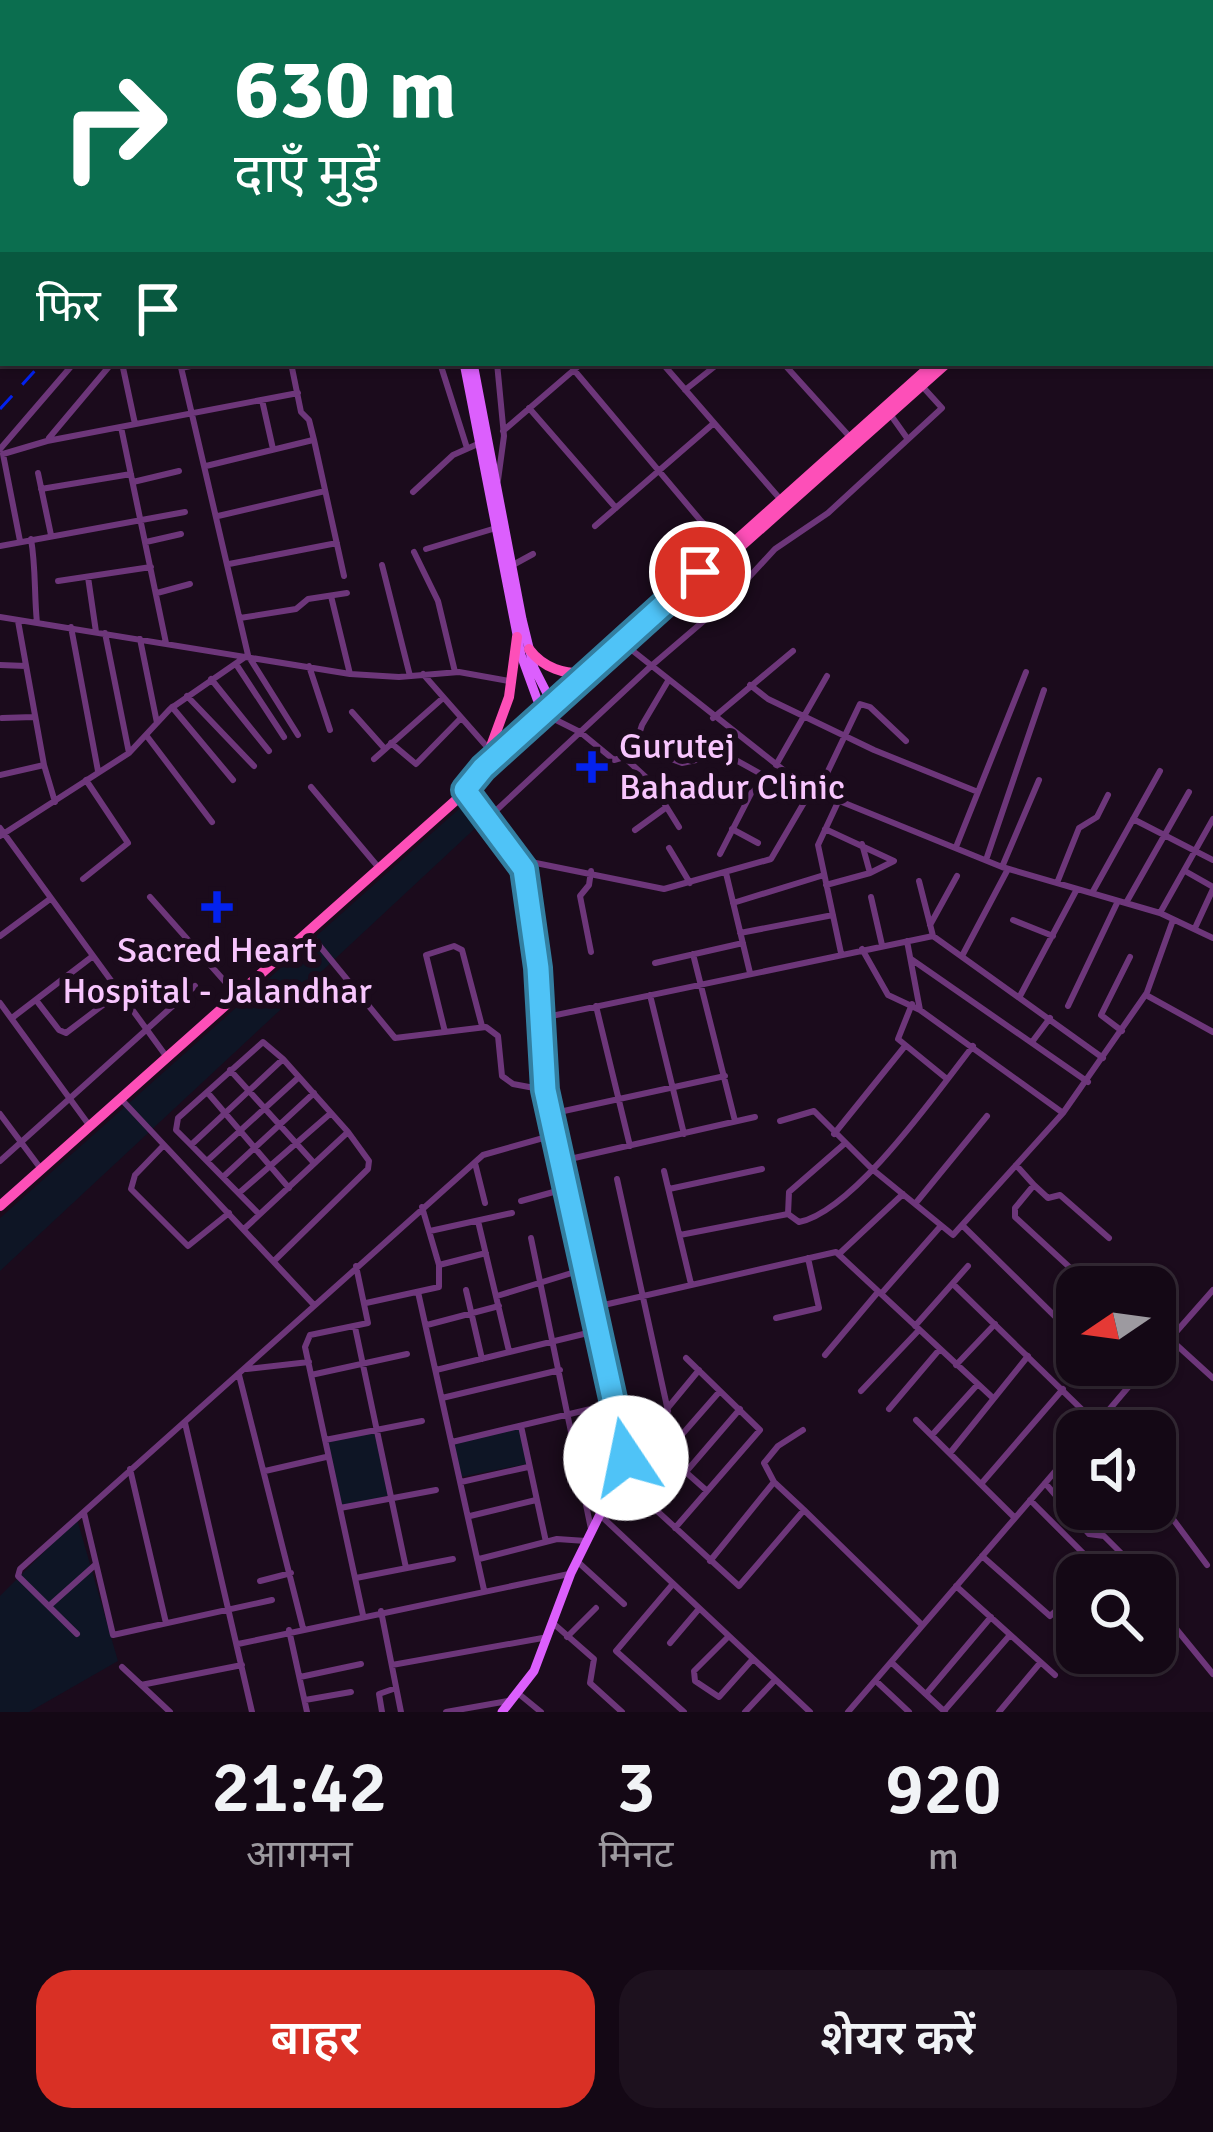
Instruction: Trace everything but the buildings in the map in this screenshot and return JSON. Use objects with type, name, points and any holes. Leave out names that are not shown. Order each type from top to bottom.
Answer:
[{"type":"main road","points":[[0,1206],[628,647],[931,366]]},
{"type":"main road","points":[[483,768],[553,713],[588,673],[781,500],[890,415],[944,366]]},
{"type":"main road","points":[[469,787],[490,751],[512,682],[517,638]]},
{"type":"main road","points":[[530,650],[548,666],[588,673]]},
{"type":"street","points":[[0,449],[71,366]]},
{"type":"street","points":[[47,441],[110,366]]},
{"type":"street","points":[[123,366],[135,424]]},
{"type":"street","points":[[181,366],[248,655],[298,735]]},
{"type":"street","points":[[292,366],[301,412],[309,420],[344,575]]},
{"type":"street","points":[[441,366],[467,448]]},
{"type":"street","points":[[469,366],[496,528],[518,621],[553,713]]},
{"type":"street","points":[[470,366],[512,566],[517,638],[528,678],[553,713],[614,760],[653,751],[682,763],[724,754],[761,774],[795,779]]},
{"type":"street","points":[[497,489],[503,431],[498,366]]},
{"type":"street","points":[[499,375],[508,366]]},
{"type":"street","points":[[503,431],[578,366],[658,470],[728,547]]},
{"type":"street","points":[[665,366],[781,500]]},
{"type":"street","points":[[686,390],[715,366]]},
{"type":"street","points":[[786,366],[854,441]]},
{"type":"street","points":[[485,821],[727,601],[784,540],[828,513],[942,408],[922,386]]},
{"type":"street","points":[[20,542],[3,454],[47,441],[298,393]]},
{"type":"street","points":[[262,399],[273,449]]},
{"type":"street","points":[[529,408],[616,508]]},
{"type":"street","points":[[890,415],[907,438]]},
{"type":"street","points":[[596,526],[714,423]]},
{"type":"street","points":[[121,427],[166,643]]},
{"type":"street","points":[[206,466],[314,440]]},
{"type":"street","points":[[412,492],[452,455],[480,443]]},
{"type":"street","points":[[41,489],[179,471]]},
{"type":"street","points":[[38,473],[51,535]]},
{"type":"street","points":[[218,516],[325,491]]},
{"type":"street","points":[[0,546],[185,512]]},
{"type":"street","points":[[425,549],[496,528]]},
{"type":"street","points":[[146,542],[181,534]]},
{"type":"street","points":[[31,539],[37,572],[37,623]]},
{"type":"street","points":[[229,564],[338,542]]},
{"type":"street","points":[[414,552],[438,602],[454,672]]},
{"type":"street","points":[[512,566],[533,554]]},
{"type":"street","points":[[382,565],[410,676]]},
{"type":"street","points":[[58,580],[151,567]]},
{"type":"street","points":[[88,577],[129,753]]},
{"type":"street","points":[[157,593],[190,584]]},
{"type":"street","points":[[240,618],[296,609],[308,599],[347,593]]},
{"type":"street","points":[[331,595],[350,674]]},
{"type":"street","points":[[0,617],[350,674],[454,672],[512,682]]},
{"type":"street","points":[[18,621],[55,802]]},
{"type":"street","points":[[71,627],[98,772]]},
{"type":"street","points":[[140,639],[157,723]]},
{"type":"street","points":[[628,647],[713,718],[815,791],[1005,868],[1160,913],[1213,938]]},
{"type":"street","points":[[713,718],[793,651]]},
{"type":"street","points":[[166,1057],[1,832],[129,753],[172,707],[248,655]]},
{"type":"street","points":[[236,663],[284,737]]},
{"type":"street","points":[[0,665],[27,667]]},
{"type":"street","points":[[309,666],[330,730]]},
{"type":"street","points":[[955,848],[1026,672]]},
{"type":"street","points":[[423,674],[490,751]]},
{"type":"street","points":[[776,765],[827,676]]},
{"type":"street","points":[[211,679],[269,751]]},
{"type":"street","points":[[629,755],[668,681]]},
{"type":"street","points":[[750,686],[844,735],[978,792]]},
{"type":"street","points":[[986,860],[1044,690]]},
{"type":"street","points":[[187,696],[254,766]]},
{"type":"street","points":[[374,759],[443,698]]},
{"type":"street","points":[[519,859],[664,890],[726,873],[771,859],[815,791],[856,708],[865,705],[906,741]]},
{"type":"street","points":[[172,707],[233,780]]},
{"type":"street","points":[[352,712],[388,746],[416,764],[460,719]]},
{"type":"street","points":[[2,718],[36,717]]},
{"type":"street","points":[[146,735],[212,822]]},
{"type":"street","points":[[629,755],[656,787],[679,827]]},
{"type":"street","points":[[0,775],[44,765]]},
{"type":"street","points":[[1092,893],[1160,771]]},
{"type":"street","points":[[720,854],[761,774]]},
{"type":"street","points":[[83,879],[128,843],[85,779]]},
{"type":"street","points":[[962,956],[1040,781]]},
{"type":"street","points":[[469,787],[485,821],[524,869],[542,1018],[545,1090],[626,1458]]},
{"type":"street","points":[[311,788],[379,868]]},
{"type":"street","points":[[1068,1006],[1122,902],[1189,792]]},
{"type":"street","points":[[1057,883],[1079,828],[1097,818],[1108,795]]},
{"type":"street","points":[[839,801],[818,844],[841,953]]},
{"type":"street","points":[[635,830],[664,808]]},
{"type":"street","points":[[1133,819],[1213,860]]},
{"type":"street","points":[[1160,913],[1213,819]]},
{"type":"street","points":[[733,829],[758,843]]},
{"type":"street","points":[[825,829],[895,861],[826,885]]},
{"type":"street","points":[[862,844],[870,873]]},
{"type":"street","points":[[669,848],[691,883]]},
{"type":"street","points":[[1184,870],[1213,888],[1195,928]]},
{"type":"street","points":[[591,871],[589,885],[580,894],[591,952]]},
{"type":"street","points":[[726,873],[750,973]]},
{"type":"street","points":[[733,902],[824,875]]},
{"type":"street","points":[[930,925],[957,876]]},
{"type":"street","points":[[919,880],[933,936],[1104,1058]]},
{"type":"street","points":[[1020,996],[1077,889]]},
{"type":"street","points":[[871,896],[882,945]]},
{"type":"street","points":[[0,936],[51,898]]},
{"type":"street","points":[[150,898],[237,994]]},
{"type":"street","points":[[740,933],[833,915]]},
{"type":"street","points":[[780,1121],[813,1111],[872,1169],[953,1235],[1088,1082],[1145,994],[1174,919]]},
{"type":"street","points":[[1013,920],[1053,936]]},
{"type":"street","points":[[308,932],[389,1034],[402,1039],[482,1025],[497,1033],[502,1076],[513,1084],[545,1090]]},
{"type":"street","points":[[542,1018],[933,936]]},
{"type":"street","points":[[907,940],[920,1010]]},
{"type":"street","points":[[655,963],[742,943]]},
{"type":"street","points":[[445,1032],[426,955],[454,946],[462,950],[482,1025]]},
{"type":"street","points":[[862,949],[883,990],[973,1046],[1063,1113]]},
{"type":"street","points":[[693,954],[735,1121]]},
{"type":"street","points":[[12,1018],[93,956]]},
{"type":"street","points":[[1122,1031],[1101,1015],[1130,957]]},
{"type":"street","points":[[911,959],[1088,1082]]},
{"type":"street","points":[[0,1161],[195,986]]},
{"type":"street","points":[[36,1000],[66,1033],[120,992]]},
{"type":"street","points":[[1145,994],[1213,1032]]},
{"type":"street","points":[[650,995],[684,1134]]},
{"type":"street","points":[[0,1003],[89,1125]]},
{"type":"street","points":[[911,1004],[898,1032],[905,1046],[947,1079]]},
{"type":"street","points":[[596,1006],[630,1146]]},
{"type":"street","points":[[1032,1042],[1050,1018]]},
{"type":"street","points":[[259,1214],[174,1126],[263,1042],[332,1112],[370,1161],[368,1169],[274,1262]]},
{"type":"street","points":[[834,1134],[905,1046]]},
{"type":"street","points":[[680,1235],[788,1214],[799,1222],[825,1214],[872,1169],[973,1046]]},
{"type":"street","points":[[191,1145],[283,1059]]},
{"type":"street","points":[[230,1070],[314,1163]]},
{"type":"street","points":[[207,1161],[298,1076]]},
{"type":"street","points":[[550,1114],[725,1076]]},
{"type":"street","points":[[207,1092],[289,1188]]},
{"type":"street","points":[[223,1177],[314,1093]]},
{"type":"street","points":[[119,1098],[314,1305]]},
{"type":"street","points":[[239,1193],[332,1112]]},
{"type":"street","points":[[0,1114],[41,1169]]},
{"type":"street","points":[[915,1204],[987,1116]]},
{"type":"street","points":[[561,1161],[754,1118]]},
{"type":"street","points":[[244,1229],[348,1132]]},
{"type":"street","points":[[77,1634],[17,1571],[475,1163],[490,1152],[554,1135]]},
{"type":"street","points":[[788,1214],[787,1194],[844,1144]]},
{"type":"street","points":[[164,1145],[134,1174],[131,1189],[188,1246],[229,1213]]},
{"type":"street","points":[[475,1163],[485,1203]]},
{"type":"street","points":[[1015,1164],[1048,1198],[1060,1195],[1109,1238]]},
{"type":"street","points":[[669,1189],[762,1169]]},
{"type":"street","points":[[664,1171],[691,1284]]},
{"type":"street","points":[[617,1179],[668,1411]]},
{"type":"street","points":[[1034,1185],[1015,1208],[1015,1217],[1068,1266]]},
{"type":"street","points":[[520,1201],[568,1188]]},
{"type":"street","points":[[595,1306],[839,1253],[903,1194]]},
{"type":"street","points":[[365,1303],[441,1285],[422,1207]]},
{"type":"street","points":[[430,1231],[512,1213]]},
{"type":"street","points":[[478,1221],[509,1353]]},
{"type":"street","points":[[962,1225],[1056,1317]]},
{"type":"street","points":[[824,1355],[940,1228]]},
{"type":"street","points":[[531,1238],[560,1370],[588,1535]]},
{"type":"street","points":[[439,1265],[486,1253]]},
{"type":"street","points":[[839,1253],[993,1398]]},
{"type":"street","points":[[776,1318],[819,1308],[808,1258]]},
{"type":"street","points":[[356,1266],[368,1323],[310,1335],[305,1343],[364,1615]]},
{"type":"street","points":[[861,1391],[968,1266]]},
{"type":"street","points":[[497,1296],[587,1269]]},
{"type":"street","points":[[953,1285],[1085,1410]]},
{"type":"street","points":[[466,1290],[482,1359]]},
{"type":"street","points":[[1177,1330],[1213,1290]]},
{"type":"street","points":[[418,1292],[484,1590]]},
{"type":"street","points":[[426,1325],[499,1306]]},
{"type":"street","points":[[956,1365],[995,1324]]},
{"type":"street","points":[[355,1327],[406,1568]]},
{"type":"street","points":[[436,1370],[600,1330]]},
{"type":"street","points":[[1176,1344],[1213,1378]]},
{"type":"street","points":[[889,1408],[939,1350]]},
{"type":"street","points":[[311,1376],[406,1354]]},
{"type":"street","points":[[950,1453],[1028,1356]]},
{"type":"street","points":[[675,1528],[759,1435],[759,1427],[686,1358]]},
{"type":"street","points":[[242,1371],[309,1362]]},
{"type":"street","points":[[442,1399],[560,1370]]},
{"type":"street","points":[[502,1712],[535,1671],[571,1573],[626,1458],[699,1370]]},
{"type":"street","points":[[242,1371],[303,1628]]},
{"type":"street","points":[[932,1435],[978,1384]]},
{"type":"street","points":[[1108,1410],[1127,1387]]},
{"type":"street","points":[[981,1484],[1063,1389]]},
{"type":"street","points":[[665,1454],[720,1391]]},
{"type":"street","points":[[452,1442],[616,1403]]},
{"type":"street","points":[[686,1473],[740,1409]]},
{"type":"street","points":[[916,1420],[1016,1517]]},
{"type":"street","points":[[325,1440],[422,1421]]},
{"type":"street","points":[[185,1422],[252,1712]]},
{"type":"street","points":[[521,1426],[546,1541]]},
{"type":"street","points":[[803,1430],[766,1460],[773,1482],[922,1625]]},
{"type":"street","points":[[645,1436],[707,1490]]},
{"type":"street","points":[[266,1471],[328,1456]]},
{"type":"street","points":[[461,1482],[529,1467]]},
{"type":"street","points":[[130,1469],[166,1623]]},
{"type":"street","points":[[852,1711],[1056,1470]]},
{"type":"street","points":[[619,1476],[736,1585],[742,1586],[804,1510]]},
{"type":"street","points":[[710,1561],[773,1482]]},
{"type":"street","points":[[1045,1483],[1088,1534],[1104,1536],[1122,1554]]},
{"type":"street","points":[[340,1508],[436,1490]]},
{"type":"street","points":[[469,1516],[536,1500]]},
{"type":"street","points":[[1030,1501],[1081,1554]]},
{"type":"street","points":[[84,1514],[113,1635],[272,1600]]},
{"type":"street","points":[[598,1514],[810,1712]]},
{"type":"street","points":[[1176,1523],[1208,1564]]},
{"type":"street","points":[[478,1559],[588,1535]]},
{"type":"street","points":[[982,1556],[1050,1616],[1056,1611]]},
{"type":"street","points":[[356,1578],[453,1558]]},
{"type":"street","points":[[577,1561],[624,1604]]},
{"type":"street","points":[[49,1606],[96,1564]]},
{"type":"street","points":[[260,1581],[291,1573]]},
{"type":"street","points":[[238,1644],[571,1573]]},
{"type":"street","points":[[672,1585],[616,1651],[684,1712]]},
{"type":"street","points":[[956,1586],[1054,1676]]},
{"type":"street","points":[[567,1637],[596,1608]]},
{"type":"street","points":[[670,1643],[698,1610]]},
{"type":"street","points":[[381,1611],[401,1712]]},
{"type":"street","points":[[926,1694],[991,1617]]},
{"type":"street","points":[[553,1624],[596,1662],[590,1684],[622,1712]]},
{"type":"street","points":[[1176,1628],[1213,1674]]},
{"type":"street","points":[[289,1630],[307,1712]]},
{"type":"street","points":[[891,1662],[944,1712],[1010,1635]]},
{"type":"street","points":[[392,1665],[548,1637]]},
{"type":"street","points":[[727,1638],[694,1671],[694,1682],[719,1697],[752,1660]]},
{"type":"street","points":[[998,1712],[1040,1663]]},
{"type":"street","points":[[300,1677],[361,1664]]},
{"type":"street","points":[[142,1685],[242,1665]]},
{"type":"street","points":[[122,1667],[170,1712]]},
{"type":"street","points":[[746,1712],[775,1680]]},
{"type":"street","points":[[876,1681],[909,1712]]},
{"type":"street","points":[[382,1712],[380,1694],[396,1688]]},
{"type":"street","points":[[304,1700],[351,1692]]},
{"type":"street","points":[[446,1712],[516,1697],[541,1712]]},
{"type":"street","points":[[794,1712],[801,1704]]},
{"type":"shaded area","points":[[469,800],[483,821],[0,1271],[0,1218]]},
{"type":"shaded area","points":[[520,1426],[527,1464],[461,1477],[453,1443]]},
{"type":"shaded area","points":[[376,1430],[390,1495],[341,1508],[326,1441]]},
{"type":"shaded area","points":[[77,1519],[118,1661],[29,1712],[0,1712],[0,1596]]},
{"type":"railway","points":[[0,409],[39,366]]},
{"type":"place","name":"Gurutej Bahadur Clinic","points":[[592,767]]},
{"type":"place","name":"Sacred Heart Hospital - Jalandhar","points":[[217,907]]},
{"type":"route","points":[[626,1458],[545,1090],[538,968],[524,869],[465,790],[483,768],[700,572]]}]
